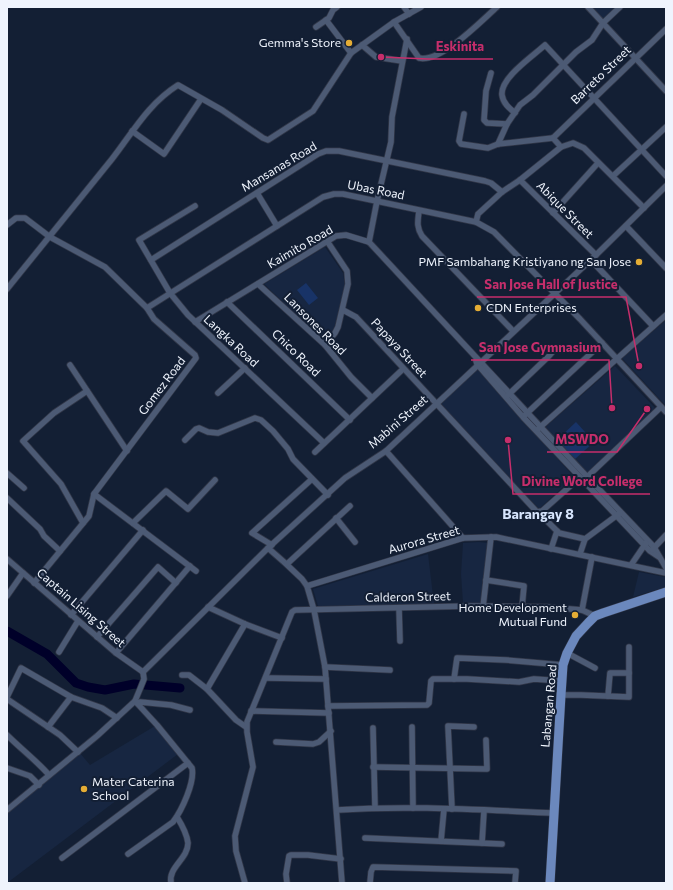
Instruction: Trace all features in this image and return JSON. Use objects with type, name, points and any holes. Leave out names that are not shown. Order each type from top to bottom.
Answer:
[{"type":"main road","name":"Labangan Road","points":[[550,883],[563,665],[567,653],[581,630],[595,616],[644,598],[666,592]]},
{"type":"street","points":[[316,27],[329,18],[332,10],[337,7]]},
{"type":"street","points":[[404,7],[409,14]]},
{"type":"street","points":[[7,289],[50,237],[149,108],[160,97],[178,85],[222,110],[268,140],[313,111],[351,53],[394,22],[421,7]]},
{"type":"street","points":[[394,22],[419,58],[428,58],[436,56],[446,50],[497,7]]},
{"type":"street","points":[[588,7],[666,91]]},
{"type":"street","points":[[498,144],[507,124],[520,105],[533,95],[576,52],[592,40],[603,23],[620,7]]},
{"type":"street","points":[[326,20],[351,53]]},
{"type":"street","name":"Barreto Street","points":[[553,138],[666,29]]},
{"type":"street","points":[[407,40],[392,117],[391,142],[369,242],[438,315],[525,415],[661,558],[666,568]]},
{"type":"street","points":[[362,45],[376,57],[402,61]]},
{"type":"street","points":[[515,113],[505,103],[502,96],[502,90],[514,71],[545,46],[666,176]]},
{"type":"street","points":[[491,74],[486,91],[484,120],[487,123],[507,124]]},
{"type":"street","points":[[132,131],[164,154],[201,99]]},
{"type":"street","points":[[464,114],[459,141],[461,144],[488,148],[498,144],[553,138],[561,147]]},
{"type":"street","points":[[613,176],[666,127]]},
{"type":"street","points":[[476,222],[478,214],[502,192],[520,180],[561,147],[573,143],[584,148],[644,208]]},
{"type":"street","name":"Mansanas Road","points":[[150,260],[318,154],[326,151],[339,151],[485,181],[491,183],[502,192]]},
{"type":"street","points":[[553,213],[598,163]]},
{"type":"street","name":"Abique Street","points":[[520,180],[596,255]]},
{"type":"street","name":"Mabini Street","points":[[143,672],[270,547],[345,478],[386,450],[591,260],[666,186]]},
{"type":"street","points":[[257,192],[277,226]]},
{"type":"street","name":"Ubas Road","points":[[147,308],[323,197],[334,194],[343,194],[476,222],[494,232],[555,293],[666,412]]},
{"type":"street","name":"Langka Road","points":[[195,206],[139,240],[170,293],[188,315],[324,444]]},
{"type":"street","points":[[419,210],[417,224],[422,236],[513,332]]},
{"type":"street","name":"Gomez Road","points":[[7,225],[16,218],[24,218],[50,237],[105,267],[147,308],[154,319],[195,355],[196,358],[94,494],[89,516],[34,583]]},
{"type":"street","points":[[626,226],[666,268]]},
{"type":"street","name":"Kaimito Road","points":[[195,322],[336,236],[343,235],[369,242]]},
{"type":"street","points":[[325,345],[335,333],[343,310],[348,284],[347,271],[328,241]]},
{"type":"street","points":[[591,260],[653,326]]},
{"type":"street","name":"Lansones Road","points":[[258,284],[325,345],[351,377],[372,398]]},
{"type":"street","name":"Chico Road","points":[[227,302],[350,420]]},
{"type":"street","name":"Papaya Street","points":[[343,310],[356,317],[535,511],[538,512],[557,531]]},
{"type":"street","points":[[538,429],[666,315]]},
{"type":"street","points":[[525,415],[602,343]]},
{"type":"street","points":[[508,395],[554,350]]},
{"type":"street","points":[[70,364],[127,451]]},
{"type":"street","points":[[218,393],[244,368]]},
{"type":"street","points":[[315,452],[403,369]]},
{"type":"street","points":[[82,523],[61,484],[23,442],[54,413],[87,391]]},
{"type":"street","points":[[538,512],[542,511],[576,481],[585,478],[661,407]]},
{"type":"street","points":[[185,440],[199,428],[208,432],[218,433],[255,418],[261,420],[273,431],[288,449],[293,459],[328,495]]},
{"type":"street","points":[[386,450],[463,538]]},
{"type":"street","points":[[7,473],[24,488]]},
{"type":"street","points":[[312,479],[252,533],[270,547],[308,586],[325,667],[342,883]]},
{"type":"street","points":[[133,523],[166,491],[188,509],[215,480]]},
{"type":"street","points":[[94,494],[196,571]]},
{"type":"street","points":[[7,498],[40,529],[44,536],[60,551]]},
{"type":"street","points":[[287,564],[350,506]]},
{"type":"street","points":[[580,554],[585,539],[618,513]]},
{"type":"street","points":[[336,518],[355,542]]},
{"type":"street","points":[[71,615],[143,530]]},
{"type":"street","points":[[551,549],[557,531],[562,534],[585,539]]},
{"type":"street","points":[[652,549],[666,535]]},
{"type":"street","points":[[483,606],[492,537]]},
{"type":"street","name":"Aurora Street","points":[[308,586],[463,538],[496,537],[666,573]]},
{"type":"street","points":[[632,565],[646,543]]},
{"type":"street","points":[[582,610],[592,557]]},
{"type":"street","name":"Captain Lising Street","points":[[7,559],[116,653],[143,672]]},
{"type":"street","points":[[116,653],[190,566]]},
{"type":"street","points":[[97,637],[158,567],[176,583]]},
{"type":"street","points":[[7,596],[23,573]]},
{"type":"street","points":[[486,580],[524,586],[522,607]]},
{"type":"street","name":"Calderon Street","points":[[282,638],[294,610],[483,606],[547,607],[582,610],[595,616]]},
{"type":"street","points":[[208,607],[282,638],[246,727],[253,767],[234,843],[245,883]]},
{"type":"street","points":[[399,608],[400,641]]},
{"type":"street","points":[[58,652],[78,621]]},
{"type":"street","points":[[207,689],[246,624]]},
{"type":"street","points":[[561,695],[629,697],[629,647]]},
{"type":"street","points":[[567,653],[595,668]]},
{"type":"street","points":[[454,679],[457,658],[506,660],[563,665]]},
{"type":"street","points":[[325,667],[390,670]]},
{"type":"street","points":[[78,752],[60,735],[7,698],[21,668],[71,697],[102,708],[117,718]]},
{"type":"street","points":[[7,810],[136,702],[144,679],[143,672]]},
{"type":"street","points":[[608,696],[610,673],[629,673]]},
{"type":"street","points":[[182,675],[189,675],[207,689],[236,720],[246,727]]},
{"type":"street","points":[[266,678],[326,679]]},
{"type":"street","points":[[328,706],[427,705],[429,703],[431,680],[433,679],[519,682],[534,679],[562,681]]},
{"type":"street","points":[[48,727],[71,697]]},
{"type":"street","points":[[136,702],[171,705],[190,710]]},
{"type":"street","points":[[128,854],[158,832],[170,826],[177,817],[192,781],[192,768],[136,702]]},
{"type":"street","points":[[252,711],[329,713]]},
{"type":"street","points":[[452,809],[448,726],[474,727]]},
{"type":"street","points":[[412,727],[413,808]]},
{"type":"street","points":[[373,728],[375,807]]},
{"type":"street","points":[[276,742],[313,744],[319,742],[331,731]]},
{"type":"street","points":[[7,735],[30,757],[38,762],[50,775]]},
{"type":"street","points":[[374,767],[487,769],[486,740]]},
{"type":"street","points":[[62,858],[188,763]]},
{"type":"street","points":[[7,768],[30,776],[38,785]]},
{"type":"street","points":[[337,810],[375,807],[553,814]]},
{"type":"street","points":[[441,841],[444,809]]},
{"type":"street","points":[[482,843],[484,811]]},
{"type":"street","points":[[171,883],[170,875],[184,855],[188,844],[184,828],[177,817]]},
{"type":"street","points":[[365,838],[502,844]]},
{"type":"street","points":[[287,883],[286,874],[290,855],[308,855],[341,860]]},
{"type":"street","points":[[370,883],[373,867],[516,871],[515,883]]},
{"type":"shaded area","points":[[590,7],[617,7],[603,19]]},
{"type":"shaded area","points":[[325,247],[343,273],[345,285],[333,331],[324,341],[264,284]]},
{"type":"shaded area","points":[[306,283],[318,298],[309,305],[297,290]]},
{"type":"shaded area","points":[[666,320],[666,406],[622,358]]},
{"type":"shaded area","points":[[615,366],[655,408],[588,473],[543,429]]},
{"type":"shaded area","points":[[478,369],[574,477],[539,509],[440,404]]},
{"type":"shaded area","points":[[576,422],[594,442],[575,459],[557,440]]},
{"type":"shaded area","points":[[463,543],[488,543],[481,604],[463,603],[461,574]]},
{"type":"shaded area","points":[[428,554],[434,604],[318,606],[313,589]]},
{"type":"shaded area","points":[[639,572],[665,577],[666,587],[633,597]]},
{"type":"shaded area","name":"Mater Caterina School","points":[[155,726],[178,754],[7,883],[7,813],[79,752],[90,765]]},
{"type":"waterway","points":[[7,631],[47,654],[76,683],[88,687],[105,690],[134,684],[180,688]]},
{"type":"place","name":"Gemma's Store","points":[[349,43]]},
{"type":"place","name":"Eskinita","points":[[381,57]]},
{"type":"place","name":"PMF Sambahang Kristiyano ng San Jose","points":[[639,262]]},
{"type":"place","name":"CDN Enterprises","points":[[478,308]]},
{"type":"place","name":"San Jose Hall of Justice","points":[[639,366]]},
{"type":"place","name":"San Jose Gymnasium","points":[[612,408]]},
{"type":"place","name":"MSWDO","points":[[647,409]]},
{"type":"place","name":"Divine Word College","points":[[508,440]]},
{"type":"place","name":"Home Development Mutual Fund","points":[[575,615]]},
{"type":"place","name":"Mater Caterina School","points":[[84,789]]},
{"type":"district","name":"Barangay 8","points":[[538,514]]}]
